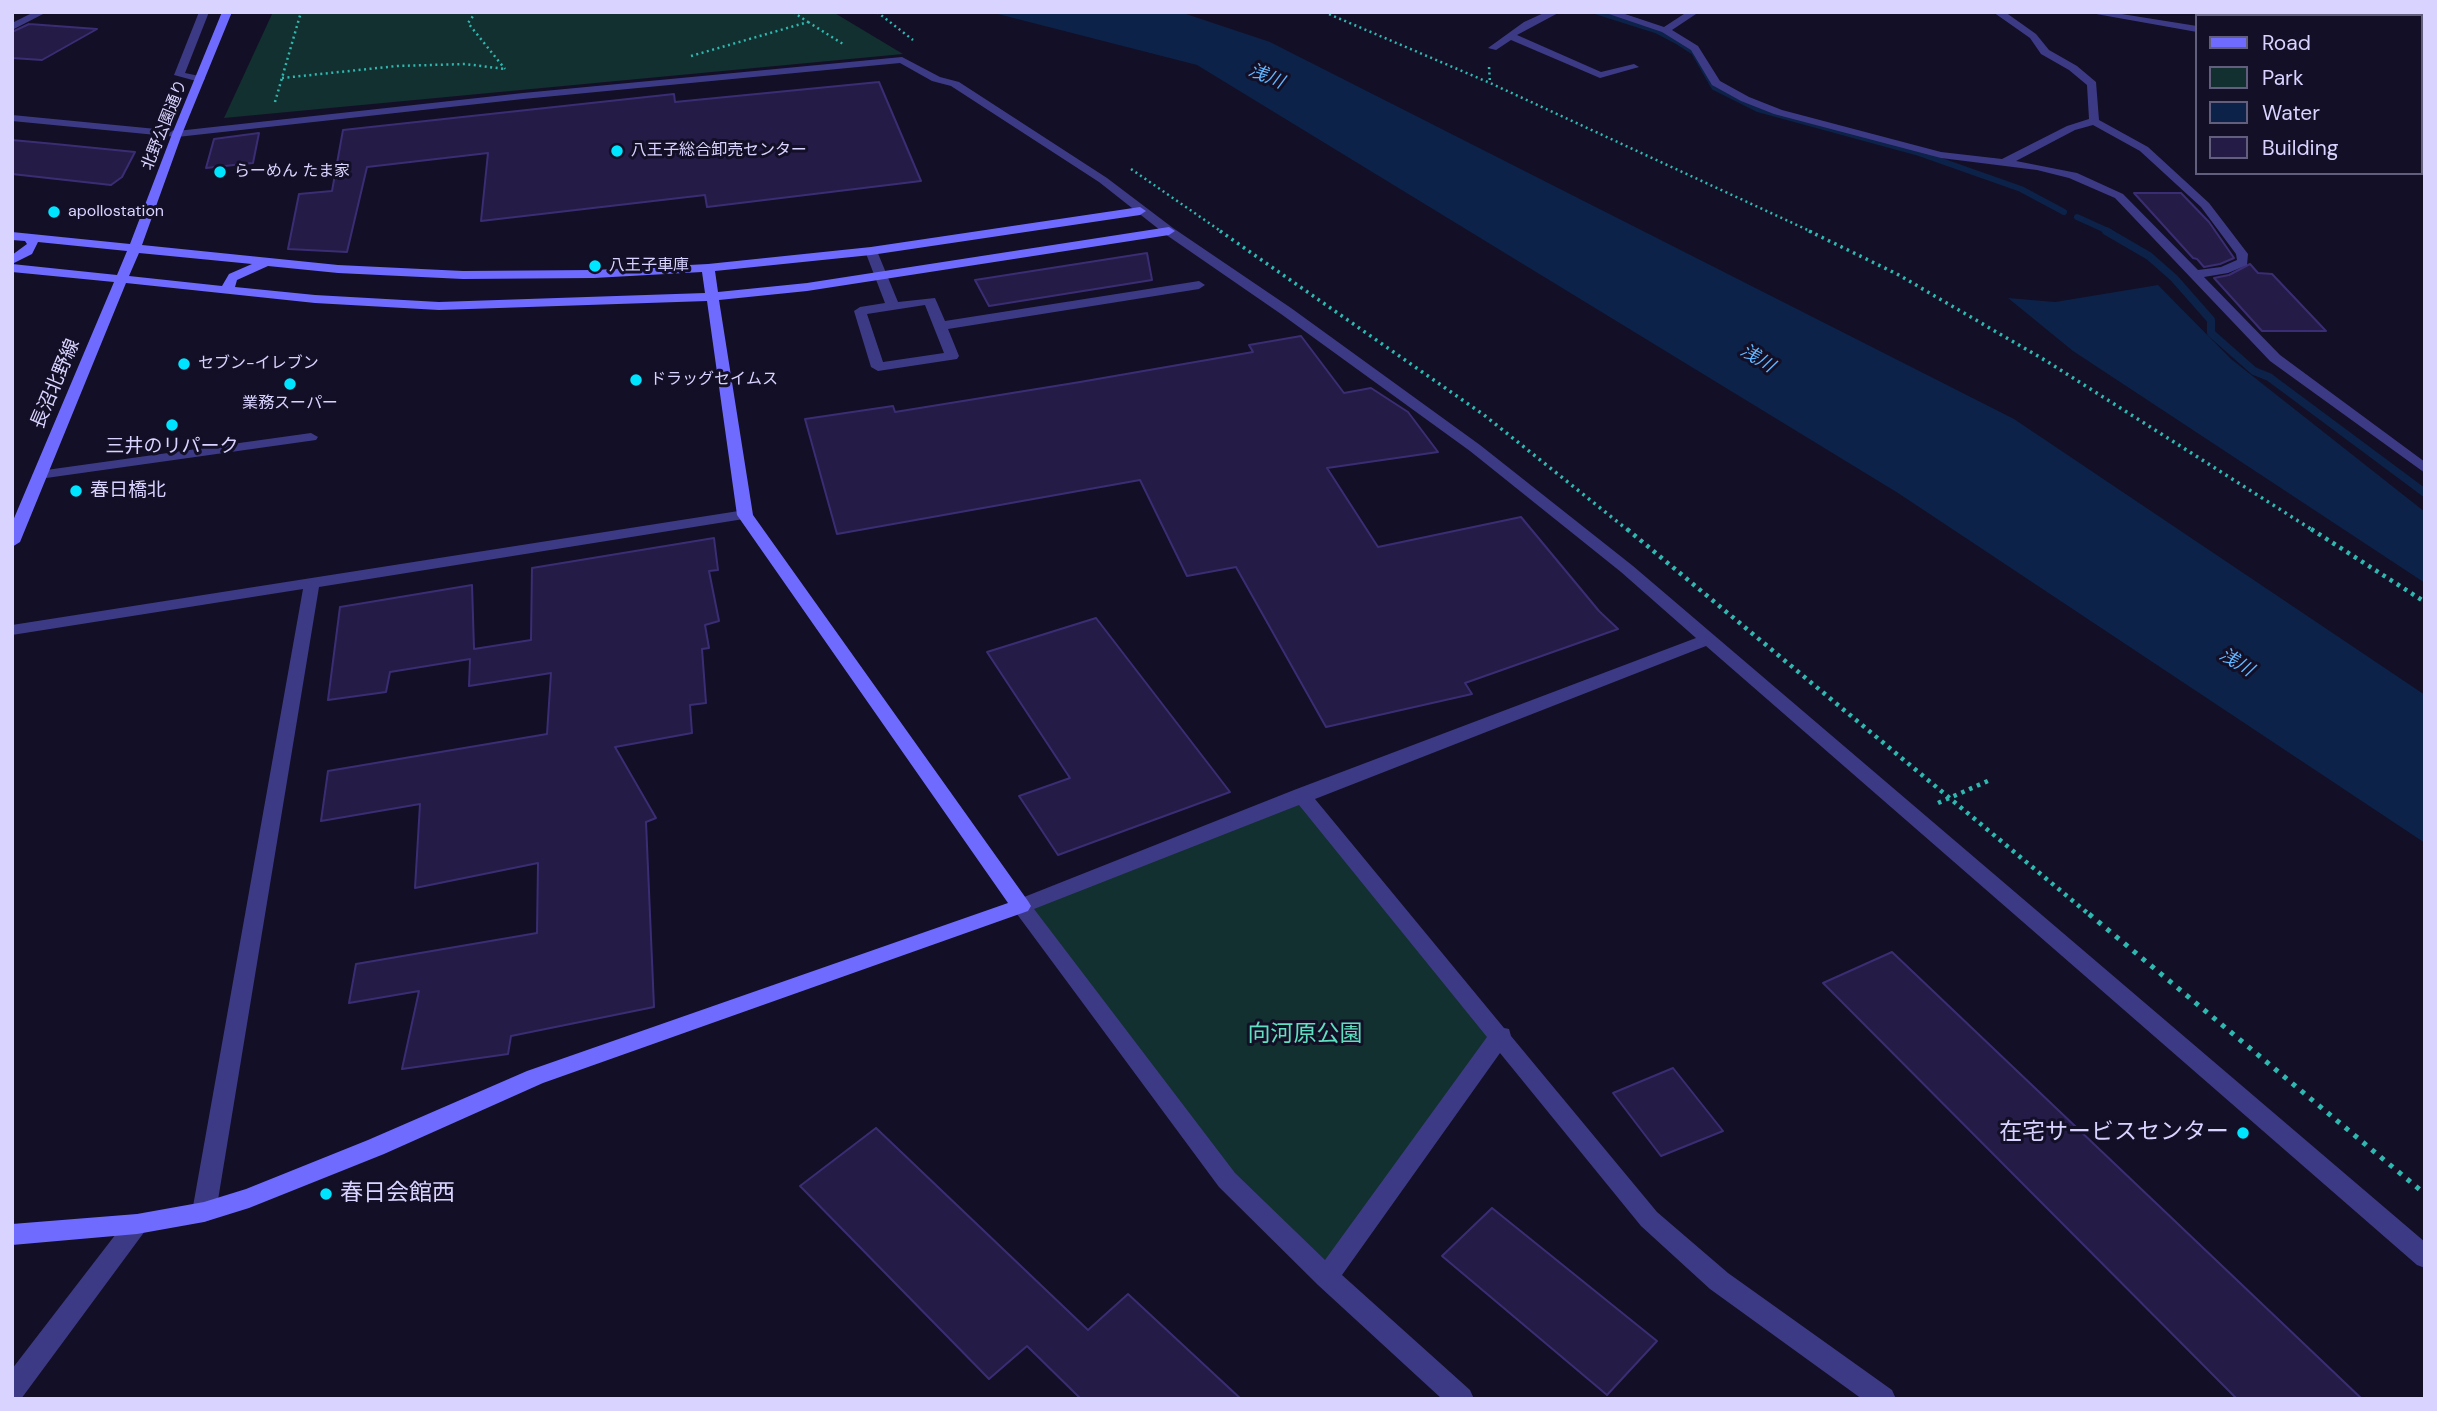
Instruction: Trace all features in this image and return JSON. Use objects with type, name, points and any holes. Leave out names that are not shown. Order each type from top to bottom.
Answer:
[{"type":"street","points":[[12,27],[42,12]]},
{"type":"street","points":[[200,79],[179,75],[204,12]]},
{"type":"street","name":"北野公園通り","points":[[134,250],[177,134],[227,12]]},
{"type":"street","points":[[1493,48],[1527,24],[1555,12]]},
{"type":"street","points":[[1608,12],[1665,30],[1695,48],[1716,83],[1745,99],[1778,112],[1941,155],[2073,175],[2119,196],[2134,208],[2193,275],[2275,358],[2425,469]]},
{"type":"street","points":[[1665,30],[1694,12]]},
{"type":"street","points":[[1998,12],[2033,36],[2045,52],[2073,68],[2092,84],[2094,121]]},
{"type":"street","points":[[2090,12],[2196,29]]},
{"type":"street","points":[[1510,36],[1600,75],[1634,67]]},
{"type":"street","points":[[12,118],[177,134],[523,96],[902,60],[936,79],[955,85],[1103,180],[1140,211],[1266,297],[1475,449],[1627,569],[1706,640],[2425,1257]]},
{"type":"street","points":[[2003,163],[2071,128],[2094,121],[2144,149],[2205,205],[2242,254],[2243,262],[2224,270],[2193,275]]},
{"type":"street","points":[[12,268],[229,291],[451,291],[594,274],[708,268],[871,251],[1140,211]]},
{"type":"street","points":[[12,236],[271,262],[451,291],[588,303],[710,297],[881,277],[1169,231]]},
{"type":"street","points":[[12,260],[28,251],[33,244],[30,238]]},
{"type":"street","name":"長沼北野線","points":[[12,542],[134,250]]},
{"type":"street","points":[[871,251],[893,306]]},
{"type":"street","points":[[229,291],[228,284],[233,277],[245,270],[271,262]]},
{"type":"street","points":[[708,268],[710,297],[745,515],[1021,906],[1227,1180],[1327,1277],[1461,1399]]},
{"type":"street","points":[[940,326],[1199,285]]},
{"type":"street","points":[[930,301],[952,356],[878,367],[860,311],[893,306],[930,301]]},
{"type":"street","points":[[39,475],[312,437]]},
{"type":"street","points":[[12,630],[745,515]]},
{"type":"street","points":[[204,1212],[312,583]]},
{"type":"street","points":[[12,1235],[137,1224],[204,1212],[289,1184],[535,1077],[1021,906],[1301,795],[1706,640]]},
{"type":"street","points":[[1301,795],[1501,1035],[1649,1219],[1719,1281],[1883,1399]]},
{"type":"street","points":[[1327,1277],[1501,1035]]},
{"type":"street","points":[[12,1390],[86,1288],[137,1224]]},
{"type":"path","points":[[278,122],[273,108],[301,12]]},
{"type":"path","points":[[350,12],[404,12]]},
{"type":"path","points":[[476,12],[468,23],[522,90],[523,96]]},
{"type":"path","points":[[738,41],[808,22],[793,12]]},
{"type":"path","points":[[877,12],[917,43]]},
{"type":"path","points":[[1324,12],[1490,83],[1793,221],[1917,284],[2049,362],[2425,602]]},
{"type":"path","points":[[282,78],[397,66],[465,65],[505,69]]},
{"type":"path","points":[[1942,801],[1990,780]]},
{"type":"green space","points":[[273,12],[833,12],[903,54],[224,118]]},
{"type":"green space","name":"向河原公園","points":[[1301,795],[1501,1035],[1327,1277],[1227,1180],[1021,906]]},
{"type":"water","name":"浅川","points":[[990,12],[1180,12],[1270,42],[2014,419],[2425,695],[2425,843],[1898,493],[1197,65]]},
{"type":"water","points":[[2158,285],[2231,359],[2425,512],[2425,583],[2073,351],[2008,298],[2055,302]]},
{"type":"building","points":[[29,24],[97,29],[42,60],[12,58],[12,32]]},
{"type":"building","points":[[879,82],[921,181],[707,207],[705,195],[481,221],[488,153],[367,167],[347,252],[288,249],[299,194],[332,191],[343,130],[674,94],[675,102]]},
{"type":"building","points":[[259,133],[253,163],[206,168],[214,139]]},
{"type":"building","points":[[12,140],[135,152],[122,177],[111,185],[12,174]]},
{"type":"building","points":[[2134,193],[2181,193],[2209,222],[2234,258],[2204,267]]},
{"type":"building","points":[[1147,253],[1152,280],[989,306],[975,280]]},
{"type":"building","points":[[2250,264],[2258,273],[2272,274],[2326,331],[2262,331],[2214,278],[2229,275]]},
{"type":"building","points":[[1301,336],[1344,393],[1371,388],[1408,412],[1438,452],[1327,468],[1378,547],[1521,517],[1599,611],[1618,629],[1465,683],[1472,694],[1326,727],[1236,567],[1187,576],[1140,480],[837,534],[805,419],[893,406],[895,412],[1080,382],[1253,352],[1249,345]]},
{"type":"building","points":[[714,538],[718,570],[709,571],[719,621],[705,625],[709,648],[702,649],[706,703],[690,705],[692,733],[615,747],[656,818],[646,822],[654,1007],[511,1036],[508,1054],[402,1069],[419,991],[349,1003],[356,964],[537,933],[538,863],[415,888],[420,804],[321,821],[328,771],[547,734],[551,673],[469,686],[470,659],[390,672],[386,692],[328,700],[340,607],[472,585],[474,649],[531,640],[532,568]]},
{"type":"building","points":[[1096,618],[1230,792],[1058,855],[1019,796],[1070,778],[987,652]]},
{"type":"building","points":[[1892,952],[2362,1399],[2237,1399],[1823,983]]},
{"type":"building","points":[[1673,1068],[1723,1131],[1661,1156],[1613,1093]]},
{"type":"building","points":[[876,1128],[1088,1330],[1128,1294],[1241,1399],[1081,1399],[1027,1346],[989,1379],[800,1186]]},
{"type":"building","points":[[1492,1208],[1657,1341],[1607,1395],[1442,1256]]},
{"type":"waterway","points":[[1598,12],[1658,31],[1677,41],[1694,52],[1714,87],[1758,109],[1916,152],[2021,189],[2064,212]]},
{"type":"waterway","points":[[2077,217],[2110,232]]},
{"type":"waterway","points":[[2106,231],[2149,256],[2174,278],[2211,320],[2211,333],[2254,371],[2269,377],[2425,493]]},
{"type":"place","name":"八王子総合卸売センター","points":[[617,151]]},
{"type":"place","name":"らーめん たま家","points":[[220,172]]},
{"type":"place","name":"apollostation","points":[[54,212]]},
{"type":"place","name":"八王子車庫","points":[[595,266]]},
{"type":"place","name":"セブン-イレブン","points":[[184,364]]},
{"type":"place","name":"ドラッグセイムス","points":[[636,380]]},
{"type":"place","name":"業務スーパー","points":[[290,384]]},
{"type":"place","name":"三井のリパーク","points":[[172,425]]},
{"type":"place","name":"春日橋北","points":[[76,491]]},
{"type":"place","name":"在宅サービスセンター","points":[[2243,1133]]},
{"type":"place","name":"春日会館西","points":[[326,1194]]}]
